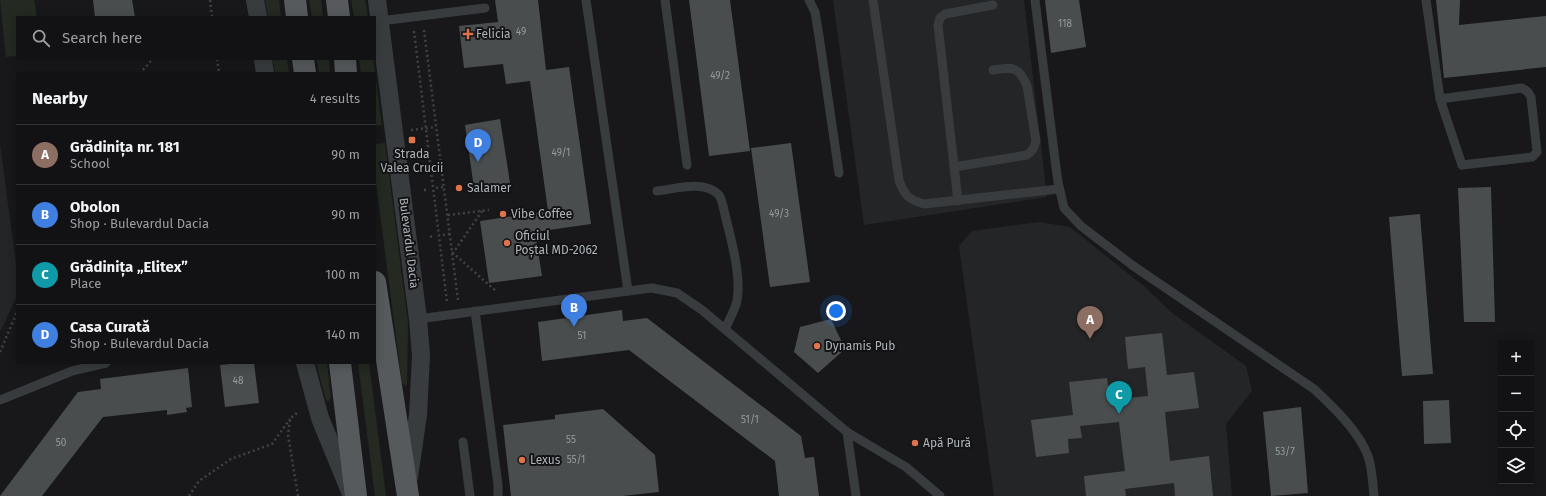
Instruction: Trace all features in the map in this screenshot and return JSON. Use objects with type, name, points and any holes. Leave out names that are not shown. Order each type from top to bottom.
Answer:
[{"type":"main road","points":[[294,0],[297,16]]},
{"type":"main road","points":[[337,0],[339,16]]},
{"type":"main road","points":[[303,60],[305,72]]},
{"type":"main road","points":[[345,60],[346,72]]},
{"type":"main road","name":"Bulevardul Dacia","points":[[376,288],[408,492]]},
{"type":"main road","points":[[340,364],[356,496]]},
{"type":"street","points":[[255,0],[258,16]]},
{"type":"street","name":"Bulevardul Dacia","points":[[377,0],[418,319],[421,355],[418,415],[408,492]]},
{"type":"street","points":[[263,60],[265,72]]},
{"type":"street","points":[[305,364],[320,418],[352,496]]},
{"type":"lane","points":[[586,0],[628,290]]},
{"type":"lane","points":[[665,0],[687,165]]},
{"type":"lane","points":[[809,0],[815,12],[839,173]]},
{"type":"lane","points":[[873,0],[899,180],[902,189],[908,196],[914,201],[924,204],[1059,189]]},
{"type":"lane","points":[[1035,0],[1059,189],[1064,208],[1081,226],[1132,265],[1314,389],[1337,411],[1354,431],[1368,456],[1374,496]]},
{"type":"lane","points":[[1426,0],[1440,99],[1462,165],[1532,157],[1537,152],[1531,97],[1528,92],[1522,88],[1440,99]]},
{"type":"lane","points":[[958,201],[938,25],[940,18],[945,14],[993,5]]},
{"type":"lane","points":[[380,21],[485,8]]},
{"type":"lane","points":[[954,167],[1027,155],[1034,147],[1036,141],[1027,86],[1024,79],[1016,69],[1010,67],[993,70]]},
{"type":"lane","points":[[657,191],[700,186],[719,195],[723,206],[737,274],[738,286],[737,302],[725,329]]},
{"type":"lane","points":[[418,319],[628,290],[652,288],[677,293],[725,329],[847,432],[906,467],[940,496]]},
{"type":"lane","points":[[475,311],[498,485],[498,496]]},
{"type":"lane","points":[[0,400],[72,371],[102,364]]},
{"type":"lane","points":[[847,432],[856,496]]},
{"type":"lane","points":[[463,442],[470,496]]},
{"type":"path","points":[[210,0],[212,16]]},
{"type":"path","points":[[422,15],[460,313]]},
{"type":"path","points":[[412,17],[448,314]]},
{"type":"path","points":[[217,60],[218,72]]},
{"type":"path","points":[[143,70],[151,61]]},
{"type":"path","points":[[436,188],[444,187]]},
{"type":"path","points":[[448,215],[489,210]]},
{"type":"path","points":[[452,253],[482,211]]},
{"type":"path","points":[[443,235],[450,234]]},
{"type":"path","points":[[430,237],[434,236]]},
{"type":"path","points":[[452,253],[497,292]]},
{"type":"path","points":[[0,352],[16,314]]},
{"type":"path","points":[[189,496],[199,481],[231,459],[272,444],[290,418],[304,406]]},
{"type":"path","points":[[290,418],[288,435],[298,496]]},
{"type":"shaded area","points":[[0,0],[34,0],[37,16],[16,16],[16,56],[6,57]]},
{"type":"shaded area","points":[[265,0],[279,0],[281,16],[268,16]]},
{"type":"shaded area","points":[[309,0],[321,0],[323,16],[312,16]]},
{"type":"shaded area","points":[[351,0],[365,0],[368,16],[354,16]]},
{"type":"shaded area","points":[[833,0],[1024,0],[1047,197],[864,225]]},
{"type":"shaded area","points":[[273,60],[287,60],[289,72],[275,72]]},
{"type":"shaded area","points":[[317,60],[329,60],[330,72],[319,72]]},
{"type":"shaded area","points":[[359,60],[373,60],[375,72],[361,72]]},
{"type":"shaded area","points":[[376,80],[382,125],[376,126]]},
{"type":"shaded area","points":[[385,143],[408,323],[406,386],[402,383],[376,183],[376,144]]},
{"type":"shaded area","points":[[0,144],[16,264],[16,298],[0,332]]},
{"type":"shaded area","points":[[1039,222],[1070,227],[1145,287],[1171,312],[1246,366],[1252,391],[1226,424],[1232,496],[994,496],[959,246],[972,231]]},
{"type":"shaded area","points":[[316,364],[327,364],[331,398],[328,402],[326,400]]},
{"type":"shaded area","points":[[358,364],[369,364],[386,496],[375,496]]},
{"type":"building","points":[[93,0],[132,0],[135,16],[95,16]]},
{"type":"building","points":[[495,0],[538,0],[546,70],[569,67],[591,224],[535,232],[542,276],[489,283],[480,221],[548,211],[530,81],[506,84],[503,64],[464,68],[459,26],[498,22]]},
{"type":"building","points":[[689,0],[730,0],[750,151],[709,156]]},
{"type":"building","points":[[1045,0],[1079,0],[1086,47],[1051,53]]},
{"type":"building","points":[[1436,0],[1460,0],[1459,25],[1546,16],[1546,67],[1444,78]]},
{"type":"building","points":[[500,119],[510,183],[474,188],[465,125]]},
{"type":"building","points":[[791,143],[810,282],[770,287],[751,148]]},
{"type":"building","points":[[1491,187],[1495,322],[1464,322],[1458,188]]},
{"type":"building","points":[[1420,214],[1433,374],[1402,376],[1389,217]]},
{"type":"building","points":[[622,310],[623,321],[647,318],[801,436],[805,458],[814,457],[819,496],[779,496],[775,461],[629,350],[542,361],[538,322]]},
{"type":"building","points":[[831,319],[845,349],[818,373],[794,352],[800,327]]},
{"type":"building","points":[[1162,333],[1167,375],[1194,372],[1199,408],[1165,412],[1170,461],[1209,456],[1213,496],[1175,496],[1174,483],[1125,489],[1126,496],[1086,496],[1084,476],[1125,471],[1119,422],[1080,426],[1082,438],[1068,439],[1069,453],[1036,457],[1031,420],[1073,415],[1069,382],[1107,378],[1110,400],[1148,396],[1145,367],[1128,369],[1125,337]]},
{"type":"building","points":[[254,364],[259,403],[225,407],[220,365]]},
{"type":"building","points":[[188,368],[192,407],[186,408],[187,412],[167,415],[167,410],[103,417],[42,496],[0,496],[78,392],[101,389],[100,379]]},
{"type":"building","points":[[1449,400],[1451,443],[1424,444],[1423,401]]},
{"type":"building","points":[[1301,407],[1308,493],[1271,496],[1263,412]]},
{"type":"building","points":[[603,409],[655,455],[659,492],[622,496],[511,496],[503,425],[555,419],[555,415]]},
{"type":"place","name":"Felicia","points":[[468,34]]},
{"type":"place","name":"Strada Valea Crucii","points":[[412,140]]},
{"type":"place","name":"Casa Curată","points":[[478,162]]},
{"type":"place","name":"Salamer","points":[[459,188]]},
{"type":"place","name":"Vibe Coffee","points":[[503,214]]},
{"type":"place","name":"Oficiul Poștal MD-2062","points":[[507,243]]},
{"type":"place","name":"Obolon","points":[[574,327]]},
{"type":"place","name":"Grădinița nr. 181","points":[[1090,339]]},
{"type":"place","name":"Dynamis Pub","points":[[817,346]]},
{"type":"place","name":"Grădinița „Elitex”","points":[[1119,414]]},
{"type":"place","name":"Apă Pură","points":[[915,443]]},
{"type":"place","name":"Lexus","points":[[522,460]]}]
